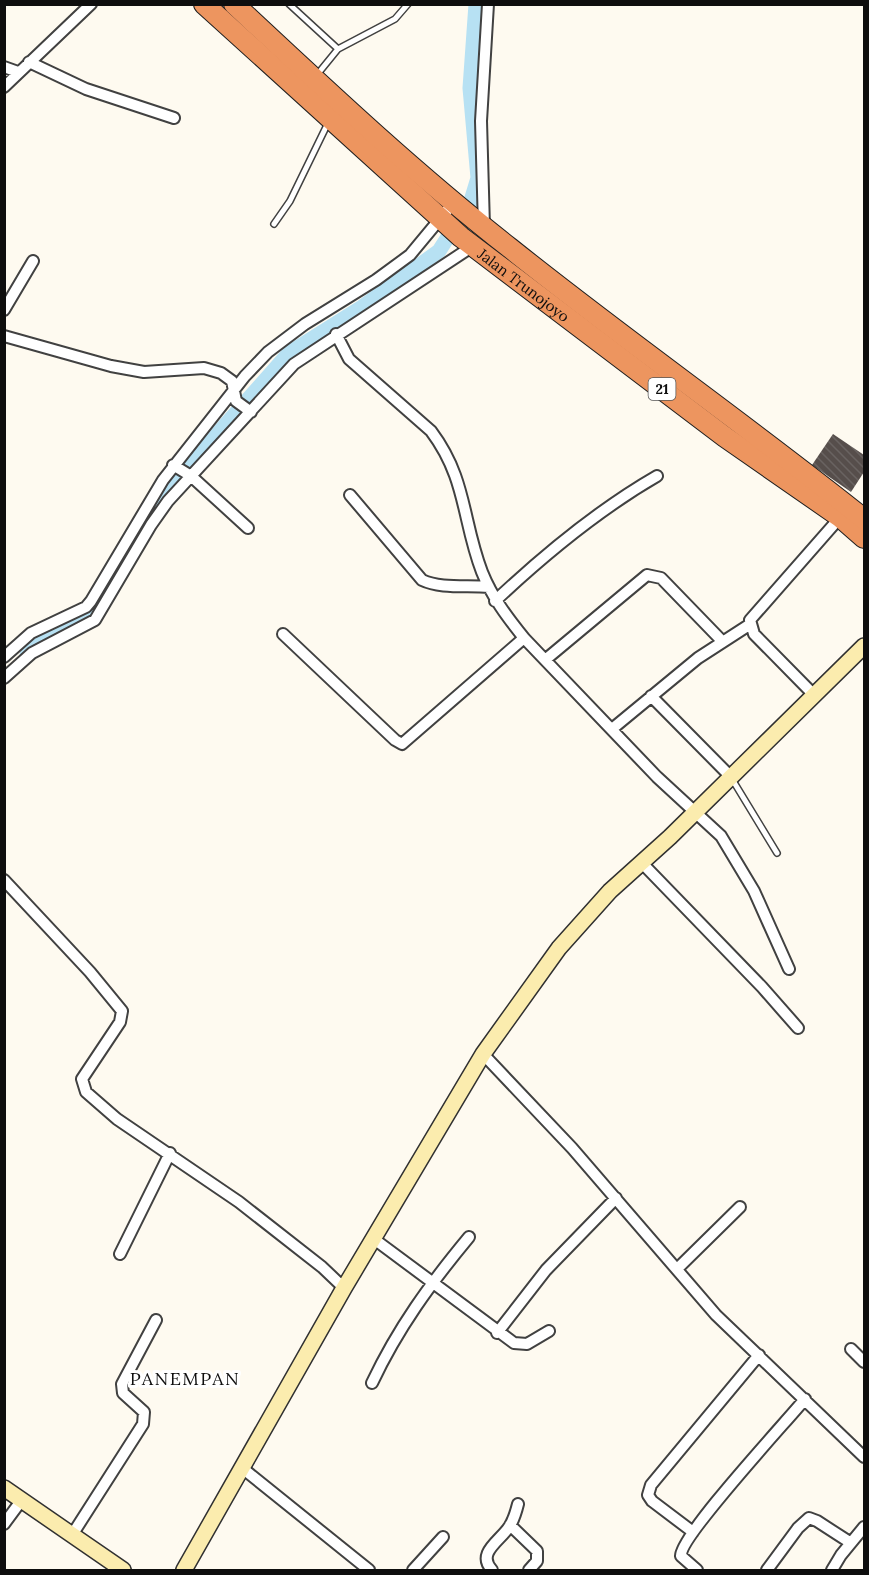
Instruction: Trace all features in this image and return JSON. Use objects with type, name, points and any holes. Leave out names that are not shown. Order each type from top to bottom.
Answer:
[{"type":"highway","name":"Jalan Trunojoyo","points":[[204,4],[307,85]]},
{"type":"highway","name":"Jalan Trunojoyo","points":[[234,4],[307,85],[443,222],[467,242],[763,464],[851,514]]},
{"type":"highway","name":"Jalan Trunojoyo","points":[[336,113],[777,450],[851,514],[864,538]]},
{"type":"highway","points":[[628,363],[642,347]]},
{"type":"main road","points":[[184,1570],[344,1288],[483,1054],[579,924],[864,646]]},
{"type":"main road","points":[[4,1488],[123,1570]]},
{"type":"street","points":[[4,87],[91,4]]},
{"type":"street","points":[[479,223],[481,121],[488,4]]},
{"type":"street","points":[[29,62],[86,89],[174,118]]},
{"type":"street","points":[[4,67],[18,72]]},
{"type":"street","points":[[4,657],[31,633],[51,632],[91,614],[151,525],[235,388],[268,352],[305,324],[376,280],[410,255],[443,222],[456,204]]},
{"type":"street","points":[[4,678],[51,632],[91,614],[103,585],[142,511],[294,364],[467,242]]},
{"type":"street","points":[[4,310],[33,261]]},
{"type":"street","points":[[336,334],[349,359],[431,431],[447,455],[457,477],[471,535],[495,601],[545,660],[694,813],[721,836],[754,891],[789,969]]},
{"type":"street","points":[[4,336],[129,370],[213,370],[229,377],[235,388],[236,400],[248,410]]},
{"type":"street","points":[[183,471],[248,528]]},
{"type":"street","points":[[495,601],[531,567],[598,513],[657,476]]},
{"type":"street","points":[[350,495],[422,580],[438,586],[461,584],[489,587]]},
{"type":"street","points":[[612,729],[698,658],[749,625],[751,617],[851,514]]},
{"type":"street","points":[[545,660],[648,575],[661,578],[723,642]]},
{"type":"street","points":[[749,625],[754,634],[814,696]]},
{"type":"street","points":[[283,634],[401,744],[407,743],[524,638]]},
{"type":"street","points":[[651,696],[731,777]]},
{"type":"street","points":[[641,862],[762,987],[798,1028]]},
{"type":"street","points":[[4,880],[90,972],[122,1011],[120,1022],[82,1079],[83,1088],[117,1119],[239,1202],[322,1267],[344,1288]]},
{"type":"street","points":[[483,1054],[616,1198],[716,1316],[864,1457]]},
{"type":"street","points":[[120,1254],[171,1154]]},
{"type":"street","points":[[498,1333],[546,1270],[616,1198]]},
{"type":"street","points":[[677,1269],[740,1207]]},
{"type":"street","points":[[372,1383],[392,1343],[433,1281],[469,1237]]},
{"type":"street","points":[[374,1239],[433,1281],[498,1333],[520,1345],[549,1331]]},
{"type":"street","points":[[72,1535],[143,1424],[144,1412],[123,1393],[122,1384],[156,1320]]},
{"type":"street","points":[[851,1349],[864,1362]]},
{"type":"street","points":[[693,1532],[652,1501],[648,1495],[651,1485],[759,1355]]},
{"type":"street","points":[[697,1570],[681,1554],[693,1532],[805,1399]]},
{"type":"street","points":[[241,1467],[369,1570]]},
{"type":"street","points":[[4,1524],[21,1501]]},
{"type":"street","points":[[492,1570],[486,1562],[487,1553],[510,1525],[518,1504]]},
{"type":"street","points":[[767,1570],[798,1528],[809,1518],[851,1543]]},
{"type":"street","points":[[510,1525],[537,1551],[537,1561],[529,1570]]},
{"type":"street","points":[[832,1570],[864,1527]]},
{"type":"street","points":[[413,1570],[443,1537]]},
{"type":"lane","points":[[289,4],[338,49]]},
{"type":"lane","points":[[307,85],[338,49],[395,19],[408,4]]},
{"type":"lane","points":[[274,224],[290,201],[336,113]]},
{"type":"lane","points":[[763,464],[777,450]]},
{"type":"lane","points":[[731,777],[777,853]]},
{"type":"building","points":[[833,434],[864,455],[864,472],[851,492],[812,465]]},
{"type":"waterway","points":[[143,530],[163,495],[289,353],[362,307],[439,251],[471,201],[478,178],[470,88],[476,4]]},
{"type":"waterway","points":[[27,655],[52,632],[88,617],[106,595]]},
{"type":"district","name":"PANEMPAN","points":[[185,1378]]}]
